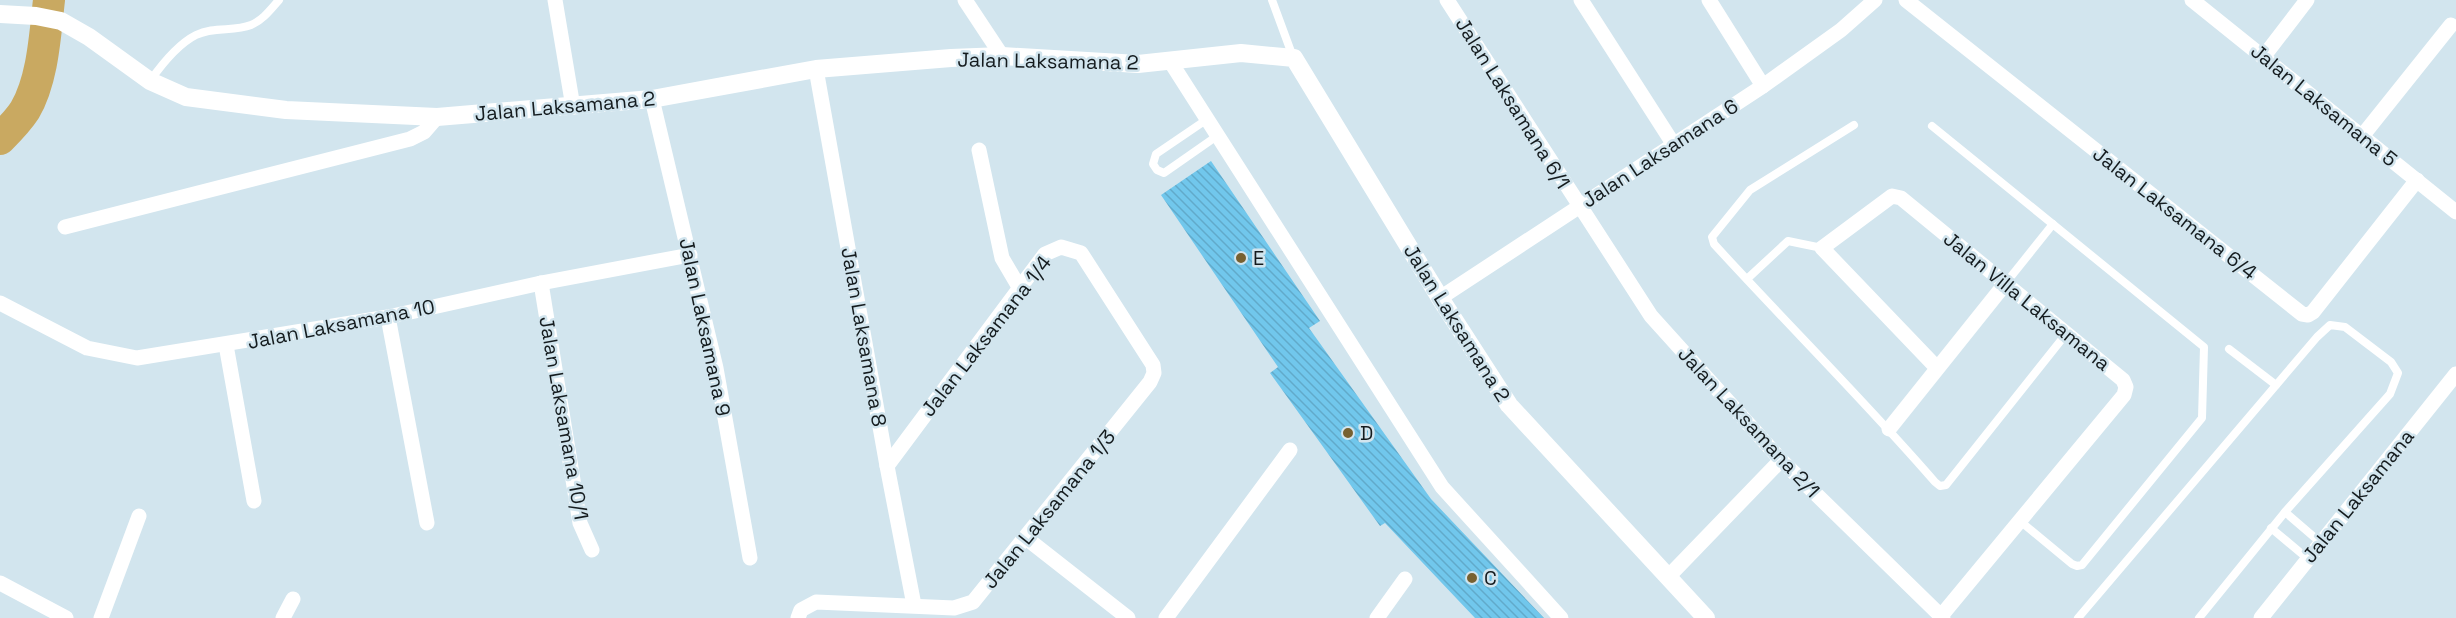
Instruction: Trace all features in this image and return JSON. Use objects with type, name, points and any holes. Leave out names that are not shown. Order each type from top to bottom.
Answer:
[{"type":"street","points":[[555,0],[573,107]]},
{"type":"street","points":[[965,0],[1002,56]]},
{"type":"street","name":"Jalan Laksamana 6/1","points":[[1447,0],[1578,206]]},
{"type":"street","points":[[1581,0],[1674,145]]},
{"type":"street","points":[[1709,0],[1763,86]]},
{"type":"street","name":"Jalan Laksamana 6","points":[[1440,298],[1763,86],[1841,30],[1875,0]]},
{"type":"street","name":"Jalan Laksamana 6/4","points":[[1906,0],[2302,314],[2308,315],[2313,312],[2417,180]]},
{"type":"street","name":"Jalan Laksamana 5","points":[[2192,0],[2363,135],[2456,212]]},
{"type":"street","points":[[2264,56],[2307,0]]},
{"type":"street","name":"Jalan Laksamana 2","points":[[6,14],[61,21],[89,37],[150,81],[186,98],[286,110],[437,117],[652,99],[816,69],[1002,56],[1138,64],[1241,53],[1294,58],[1440,298],[1509,405],[1706,618]]},
{"type":"street","points":[[2363,135],[2451,25]]},
{"type":"street","points":[[1170,61],[1442,487],[1561,618]]},
{"type":"street","name":"Jalan Laksamana 8","points":[[816,69],[914,605]]},
{"type":"street","name":"Jalan Laksamana 9","points":[[652,99],[716,368],[750,558]]},
{"type":"street","points":[[65,227],[411,139],[424,132],[437,117]]},
{"type":"street","points":[[979,150],[1002,258],[1019,287]]},
{"type":"street","name":"Jalan Villa Laksamana","points":[[1822,248],[1892,196],[1897,195],[2123,380],[2126,387],[2124,395],[1942,617]]},
{"type":"street","name":"Jalan Laksamana 2/1","points":[[1578,206],[1651,316],[1781,460],[1942,617]]},
{"type":"street","name":"Jalan Laksamana 1/4","points":[[887,466],[1045,254],[1061,247],[1081,253],[1153,365]]},
{"type":"street","points":[[1822,248],[1937,368]]},
{"type":"street","name":"Jalan Laksamana 10","points":[[0,303],[87,348],[137,358],[226,345],[388,316],[541,283],[690,255]]},
{"type":"street","name":"Jalan Laksamana 10/1","points":[[541,283],[580,523],[592,550]]},
{"type":"street","points":[[1889,429],[2005,284]]},
{"type":"street","points":[[388,316],[427,523]]},
{"type":"street","points":[[226,345],[255,501]]},
{"type":"street","name":"Jalan Laksamana 1/3","points":[[798,618],[801,610],[816,602],[954,608],[973,602],[1150,382],[1154,374],[1153,365]]},
{"type":"street","name":"Jalan Laksamana","points":[[2261,618],[2456,374]]},
{"type":"street","points":[[1166,618],[1290,450]]},
{"type":"street","points":[[1668,577],[1781,460]]},
{"type":"street","points":[[101,618],[139,516]]},
{"type":"street","points":[[1026,538],[1128,618]]},
{"type":"street","points":[[1377,618],[1405,579]]},
{"type":"street","points":[[0,583],[66,618]]},
{"type":"street","points":[[283,618],[293,599]]},
{"type":"lane","points":[[150,81],[177,50],[196,35],[211,30],[252,25],[266,15],[279,0]]},
{"type":"lane","points":[[1272,0],[1294,58]]},
{"type":"lane","points":[[1206,120],[1156,154],[1153,164],[1157,170],[1164,173],[1217,136]]},
{"type":"lane","points":[[1854,125],[1750,190],[1712,237],[1714,244],[1889,429],[1935,482],[1940,486],[1946,485],[2067,334]]},
{"type":"lane","points":[[1932,126],[2204,347],[2202,418],[2082,565],[2072,564],[2020,521]]},
{"type":"lane","points":[[2005,284],[2054,224]]},
{"type":"lane","points":[[1747,279],[1788,241],[1822,248]]},
{"type":"lane","points":[[2078,618],[2276,385],[2330,325],[2345,327],[2391,362],[2398,373],[2390,394],[2271,528],[2199,618]]},
{"type":"lane","points":[[2229,349],[2276,385]]},
{"type":"lane","points":[[2285,512],[2321,543]]},
{"type":"lane","points":[[2271,528],[2308,559]]},
{"type":"building","points":[[1211,161],[1320,321],[1309,328],[1431,499],[1544,618],[1475,618],[1385,523],[1380,526],[1270,373],[1278,367],[1161,195]]},
{"type":"waterway","points":[[0,139],[25,110],[36,85],[49,0]]},
{"type":"place","name":"E","points":[[1241,258]]},
{"type":"place","name":"D","points":[[1348,433]]},
{"type":"place","name":"C","points":[[1472,578]]}]
